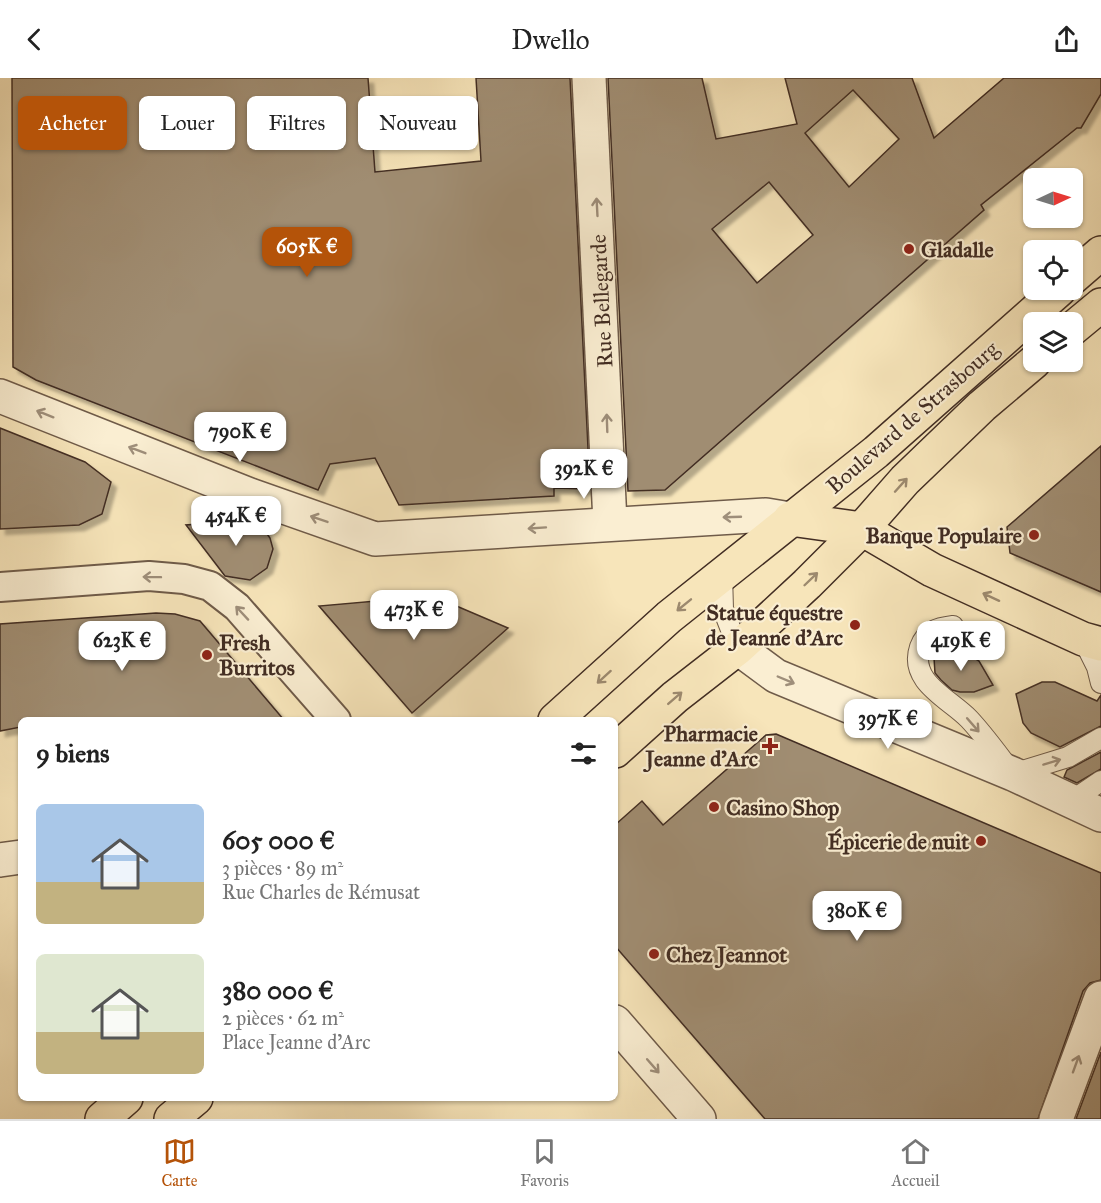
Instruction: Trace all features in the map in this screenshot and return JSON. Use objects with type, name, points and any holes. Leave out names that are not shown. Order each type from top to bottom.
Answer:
[{"type":"main road","points":[[1083,269],[1101,253]]},
{"type":"main road","name":"Boulevard de Strasbourg","points":[[558,717],[669,617],[876,452],[1048,300]]},
{"type":"main road","points":[[1083,320],[1101,304]]},
{"type":"main road","name":"Boulevard de Strasbourg","points":[[618,748],[682,692],[738,648],[862,529],[905,480],[982,406],[1023,371]]},
{"type":"main road","name":"Boulevard de Strasbourg","points":[[790,519],[862,529]]},
{"type":"main road","points":[[862,529],[932,570],[1092,642]]},
{"type":"main road","points":[[102,1119],[123,1101]]},
{"type":"main road","points":[[171,1119],[192,1101]]},
{"type":"street","name":"Rue Bellegarde","points":[[590,78],[610,523]]},
{"type":"street","points":[[0,396],[250,495],[375,539],[766,514],[790,519]]},
{"type":"street","points":[[0,587],[149,576],[184,579],[210,586],[237,607],[333,717]]},
{"type":"street","points":[[738,648],[776,676],[1013,774],[1101,815]]},
{"type":"street","points":[[0,860],[18,857]]},
{"type":"street","points":[[1056,1119],[1101,998]]},
{"type":"street","points":[[618,1025],[699,1119]]},
{"type":"lane","points":[[722,574],[723,609],[738,648]]},
{"type":"lane","points":[[953,626],[936,628],[923,640],[918,653],[921,673],[933,690],[969,718],[1013,774],[1068,757],[1095,742],[1101,728]]},
{"type":"lane","points":[[1092,642],[1101,683]]},
{"type":"lane","points":[[1070,802],[1101,782]]},
{"type":"building","points":[[12,78],[368,78],[369,96],[358,96],[358,150],[373,150],[375,172],[481,161],[476,78],[570,78],[590,489],[554,488],[554,496],[399,505],[375,458],[330,464],[318,490],[36,380],[13,367]]},
{"type":"building","points":[[608,78],[702,78],[716,139],[797,124],[785,78],[912,78],[934,138],[1004,78],[1101,78],[1101,94],[1081,128],[1077,128],[1027,168],[1023,168],[1023,171],[981,205],[984,210],[665,490],[628,491]],"holes":[[[853,90],[899,139],[849,187],[805,133]],[[769,182],[813,235],[757,283],[712,229]]]},
{"type":"building","points":[[0,428],[85,462],[111,482],[102,514],[79,525],[0,529]]},
{"type":"building","points":[[1101,446],[1101,592],[1010,553],[1007,527]]},
{"type":"building","points":[[257,520],[270,538],[273,549],[267,568],[250,580],[225,576],[186,525]]},
{"type":"building","points":[[433,596],[508,628],[412,713],[319,606]]},
{"type":"building","points":[[156,613],[175,614],[200,621],[281,717],[18,717],[18,728],[0,731],[0,624]]},
{"type":"building","points":[[954,651],[968,654],[979,661],[993,685],[974,692],[952,690],[935,673],[934,658]]},
{"type":"building","points":[[1042,682],[1055,682],[1097,701],[1101,695],[1101,726],[1060,747],[1031,733],[1023,723],[1016,694]]},
{"type":"building","points":[[776,734],[1101,873],[1101,980],[1090,983],[1083,991],[1038,1119],[765,1119],[618,949],[618,822],[642,801],[663,825],[766,735]]},
{"type":"building","points":[[1101,752],[1101,769],[1077,783],[1064,777],[1067,770]]},
{"type":"building","points":[[1101,1052],[1101,1119],[1076,1119]]},
{"type":"place","name":"Gladalle","points":[[909,249]]},
{"type":"place","name":"Banque Populaire","points":[[1034,535]]},
{"type":"place","name":"Statue équestre de Jeanne d'Arc","points":[[855,625]]},
{"type":"place","name":"Fresh Burritos","points":[[207,655]]},
{"type":"place","name":"Pharmacie Jeanne d'Arc","points":[[770,746]]},
{"type":"place","name":"Casino Shop","points":[[714,807]]},
{"type":"place","name":"Épicerie de nuit","points":[[981,841]]},
{"type":"place","name":"Chez Jeannot","points":[[654,954]]}]
